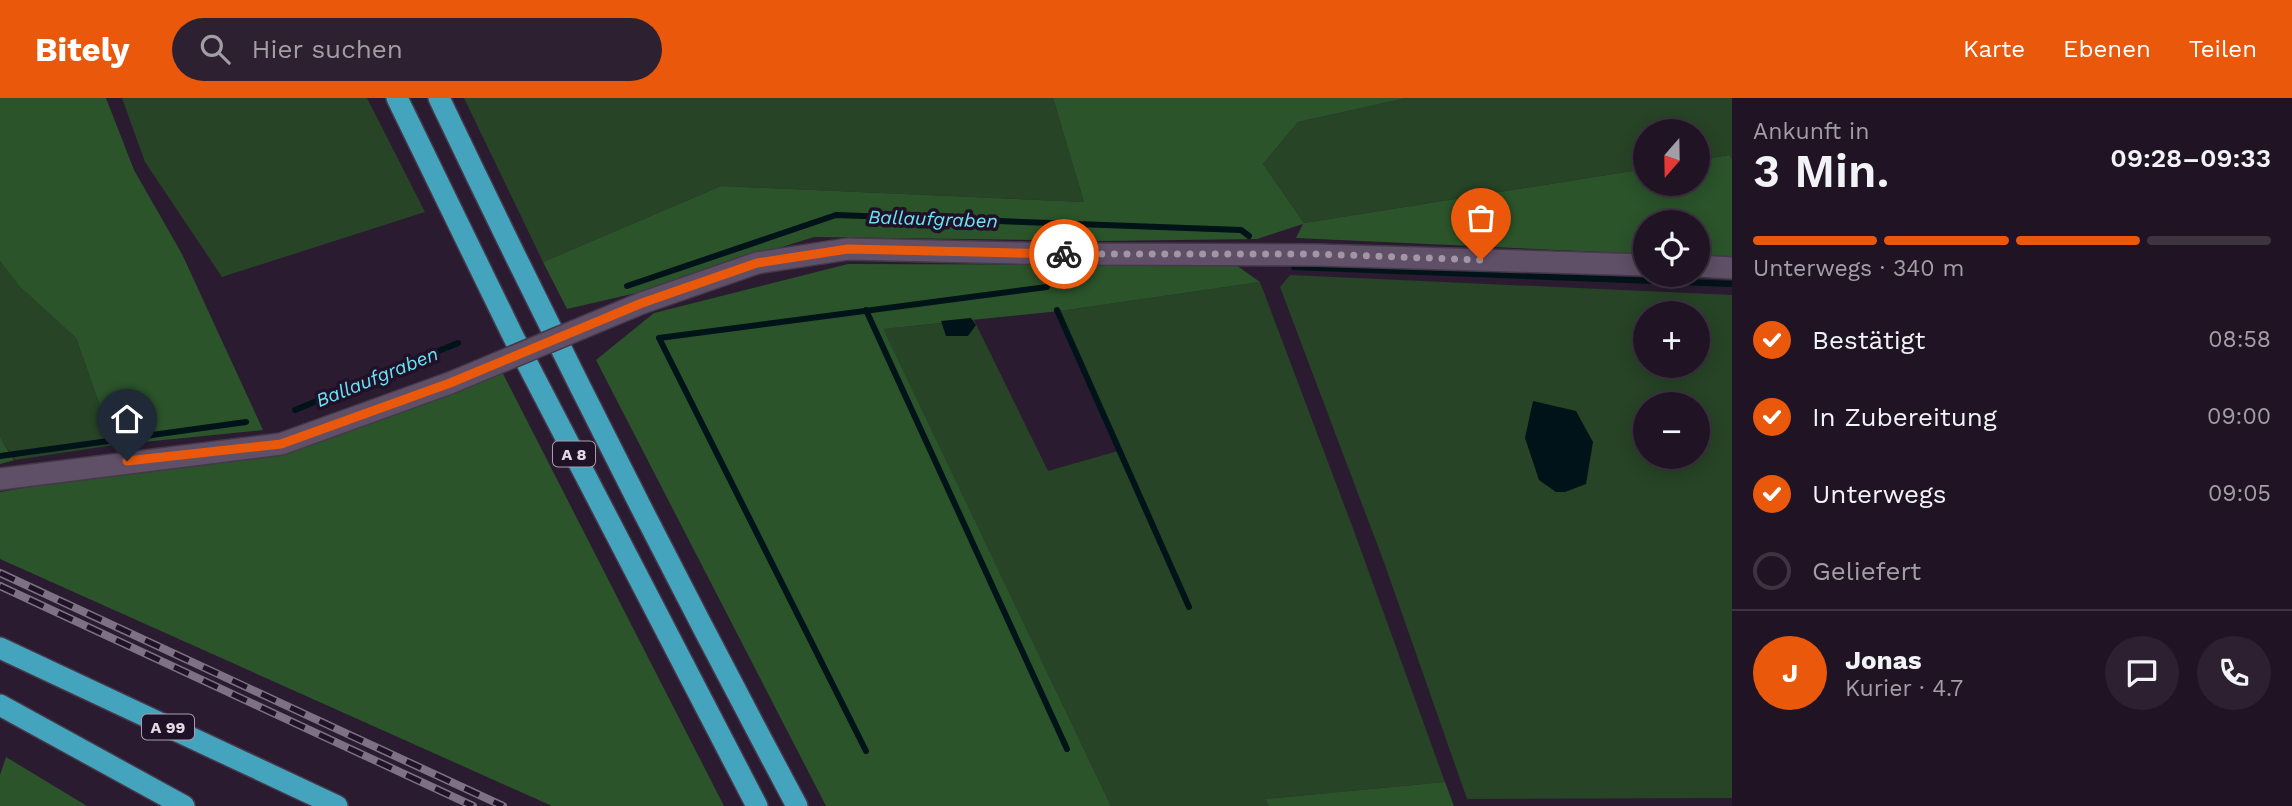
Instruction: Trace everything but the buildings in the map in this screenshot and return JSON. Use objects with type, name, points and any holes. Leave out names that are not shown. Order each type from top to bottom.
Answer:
[{"type":"highway","name":"A 8","points":[[397,98],[513,336],[757,806]]},
{"type":"highway","name":"A 8","points":[[439,98],[548,326],[683,593],[797,806]]},
{"type":"highway","name":"A 99","points":[[0,648],[337,806]]},
{"type":"highway","points":[[0,705],[184,806]]},
{"type":"street","points":[[0,478],[281,444],[450,383],[642,303],[757,263],[848,249],[1063,254],[1317,254],[1633,265]]},
{"type":"street","points":[[1710,267],[1732,268]]},
{"type":"green space","points":[[0,98],[106,98],[134,170],[182,254],[263,430],[114,445],[76,338],[19,286],[0,261]]},
{"type":"green space","points":[[122,98],[367,98],[425,212],[222,277],[145,162]]},
{"type":"green space","points":[[464,98],[1053,98],[1084,202],[721,186],[543,262]]},
{"type":"green space","points":[[1053,98],[1406,98],[1298,122],[1263,164],[1304,223],[1633,171],[1633,196],[1710,196],[1710,158],[1730,155],[1732,258],[1710,257],[1710,210],[1633,210],[1633,253],[1296,238],[1303,224],[1257,239],[1101,241],[814,237],[636,293],[567,309],[543,262],[721,186],[1084,202]]},
{"type":"green space","points":[[1406,98],[1732,98],[1732,159],[1730,155],[1710,158],[1710,119],[1633,119],[1633,171],[1304,223],[1263,164],[1298,122]]},
{"type":"green space","points":[[0,261],[19,286],[76,338],[114,445],[15,460],[0,437]]},
{"type":"green space","points":[[848,264],[1236,265],[1260,282],[1060,311],[883,329],[1111,806],[826,806],[596,360],[654,313]]},
{"type":"green space","points":[[1290,275],[1732,295],[1732,798],[1467,799],[1385,565],[1280,287]]},
{"type":"green space","points":[[1260,282],[1445,782],[1266,799],[1269,806],[1111,806],[882,329],[974,320],[1048,471],[1118,451],[1060,311]]},
{"type":"green space","points":[[498,364],[724,806],[552,806],[0,559],[0,492],[281,444]]},
{"type":"green space","points":[[0,437],[14,460],[15,460],[0,464]]},
{"type":"green space","points":[[6,757],[87,806],[0,806],[0,775]]},
{"type":"green space","points":[[1445,782],[1454,806],[1269,806],[1265,799]]},
{"type":"shaded area","points":[[971,318],[976,325],[968,336],[946,336],[941,321]]},
{"type":"shaded area","points":[[1533,401],[1576,411],[1593,442],[1586,484],[1565,492],[1556,492],[1539,480],[1525,438]]},
{"type":"waterway","name":"Ballaufgraben","points":[[627,286],[836,215],[1241,230],[1249,236]]},
{"type":"waterway","name":"Ballaufgraben","points":[[1294,267],[1732,284]]},
{"type":"waterway","points":[[866,751],[659,338],[1047,287]]},
{"type":"waterway","points":[[866,310],[1067,749]]},
{"type":"waterway","points":[[1057,310],[1189,607]]},
{"type":"waterway","name":"Ballaufgraben","points":[[295,410],[458,343]]},
{"type":"waterway","points":[[0,456],[246,422]]},
{"type":"railway","points":[[0,573],[503,806]]},
{"type":"railway","points":[[0,586],[473,806]]},
{"type":"way so far","points":[[1064,254],[1317,254],[1481,260]]},
{"type":"route","points":[[127,461],[281,444],[450,383],[642,303],[757,263],[848,249],[1064,254]]}]
